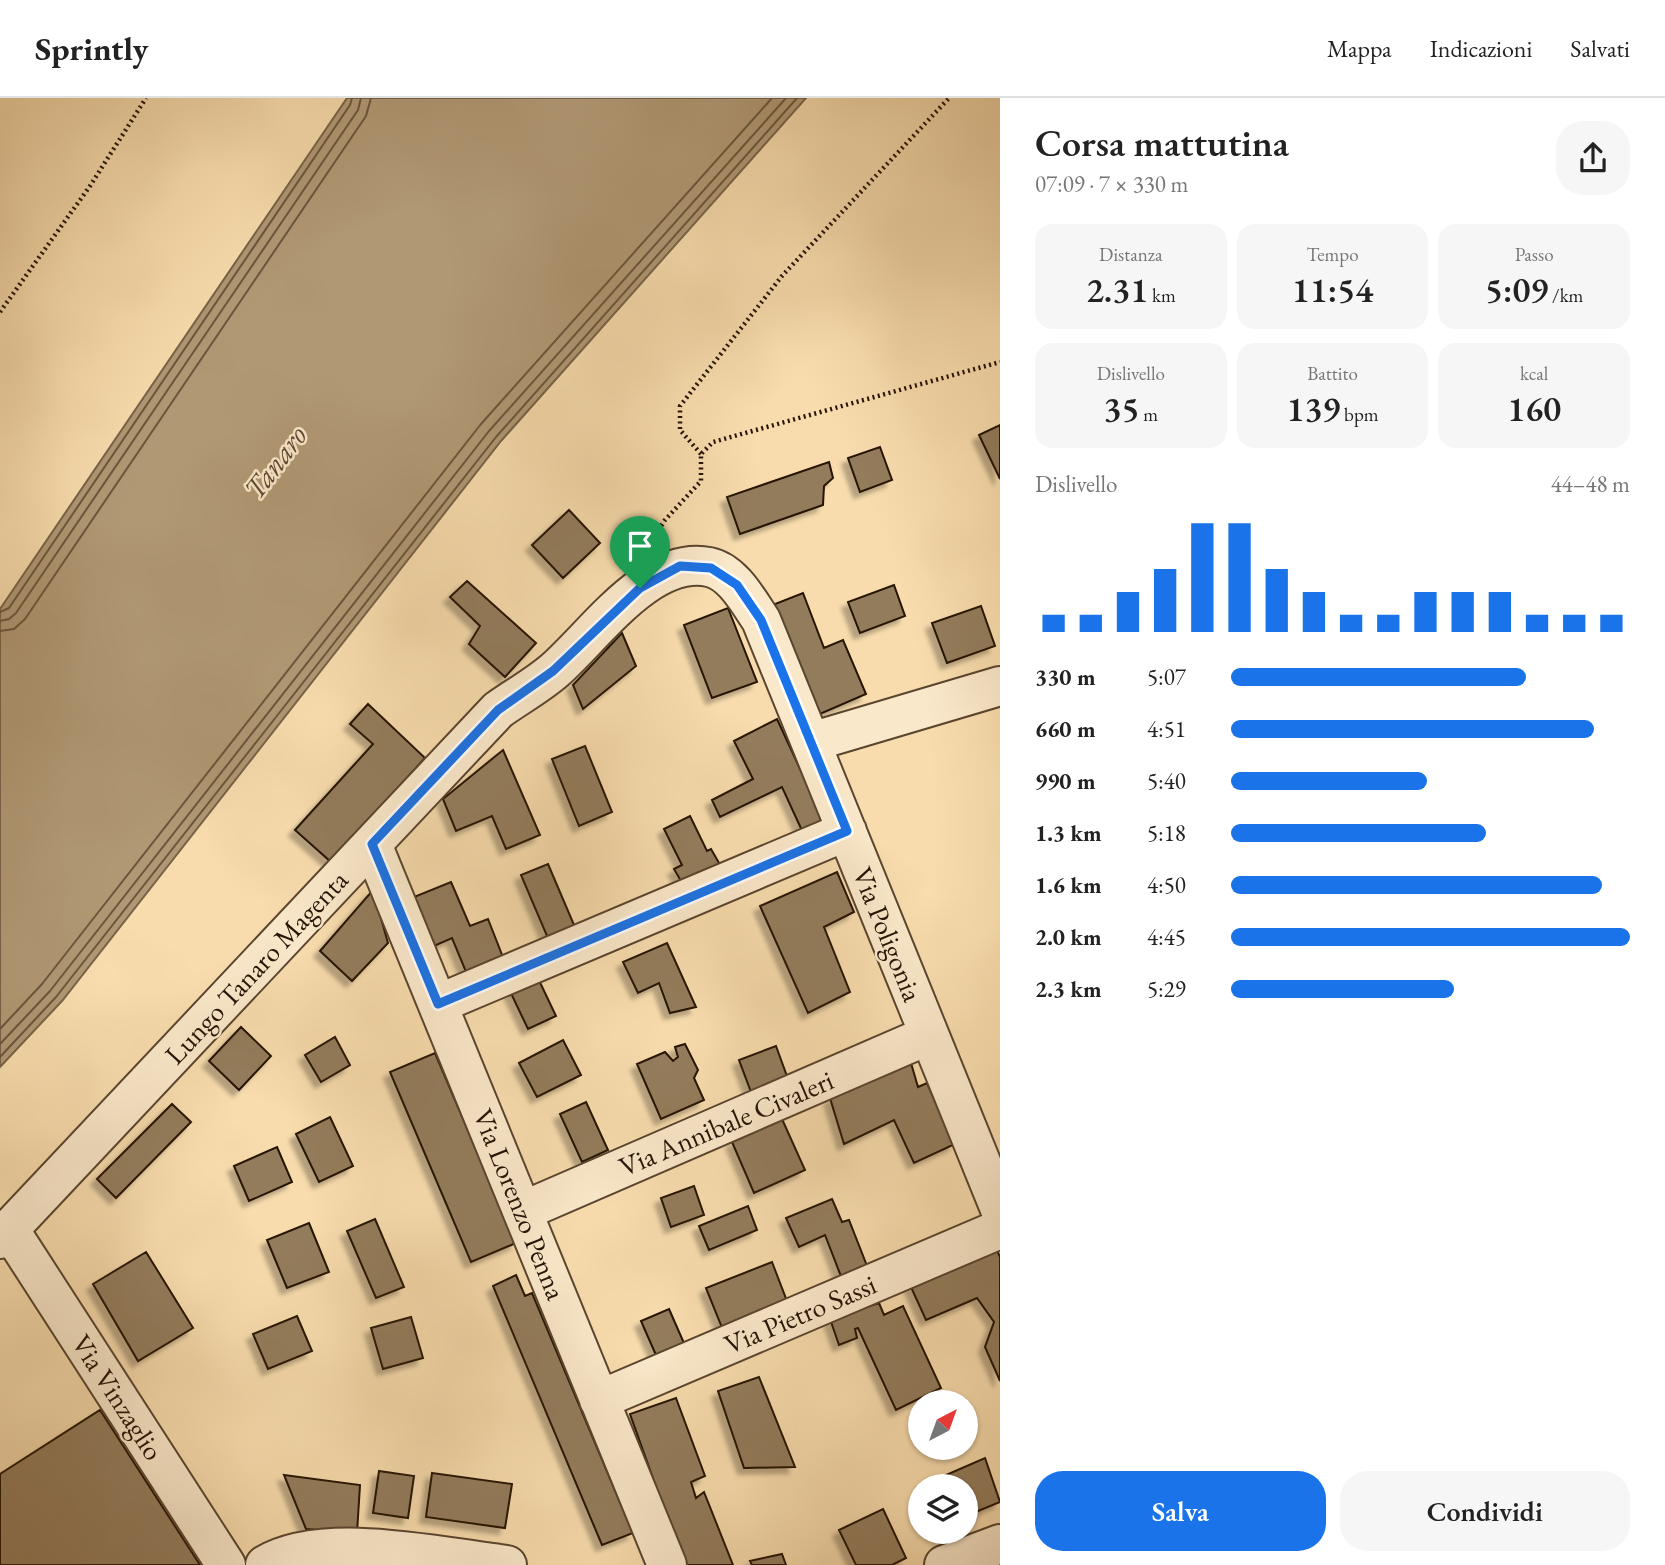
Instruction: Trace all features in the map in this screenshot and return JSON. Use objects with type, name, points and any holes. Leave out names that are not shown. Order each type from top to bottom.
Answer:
[{"type":"street","name":"Lungo Tanaro Magenta","points":[[5,1234],[498,710],[553,671],[640,588],[680,566],[711,568],[737,585],[761,620]]},
{"type":"street","name":"Via Poligonia","points":[[761,620],[1000,1209]]},
{"type":"street","points":[[811,742],[1000,686]]},
{"type":"street","points":[[438,1004],[847,831]]},
{"type":"street","name":"Via Lorenzo Penna","points":[[372,844],[667,1565]]},
{"type":"street","name":"Via Annibale Civaleri","points":[[523,1211],[929,1035]]},
{"type":"street","name":"Via Pietro Sassi","points":[[599,1400],[1000,1229]]},
{"type":"street","name":"Via Vinzaglio","points":[[5,1234],[226,1565]]},
{"type":"street","points":[[944,1565],[1000,1544]]},
{"type":"street","points":[[265,1565],[283,1554],[337,1545],[507,1565]]},
{"type":"path","points":[[0,312],[90,186],[146,98]]},
{"type":"path","points":[[640,588],[638,562],[665,520],[701,481],[701,454],[680,430],[680,406],[782,276],[949,98]]},
{"type":"path","points":[[701,454],[713,442],[731,435],[1000,362]]},
{"type":"water","name":"Tanaro","points":[[347,98],[806,98],[501,441],[62,1001],[0,1067],[0,609]]},
{"type":"building","points":[[1000,425],[1000,479],[979,435]]},
{"type":"building","points":[[880,447],[892,480],[860,492],[848,458]]},
{"type":"building","points":[[829,462],[833,478],[824,486],[823,505],[740,534],[727,497]]},
{"type":"building","points":[[569,510],[600,543],[563,578],[532,545]]},
{"type":"building","points":[[467,581],[536,643],[505,677],[469,644],[480,626],[450,597]]},
{"type":"building","points":[[894,585],[905,616],[860,633],[848,602]]},
{"type":"building","points":[[803,593],[824,648],[843,640],[866,694],[813,717],[770,606]]},
{"type":"building","points":[[981,606],[995,646],[947,663],[932,623]]},
{"type":"building","points":[[728,608],[757,682],[712,698],[684,625]]},
{"type":"building","points":[[622,633],[636,666],[583,709],[573,685]]},
{"type":"building","points":[[368,704],[425,758],[331,862],[295,830],[373,744],[350,724]]},
{"type":"building","points":[[777,719],[826,825],[804,835],[782,787],[720,817],[712,800],[753,779],[734,741]]},
{"type":"building","points":[[585,746],[612,812],[579,826],[552,759]]},
{"type":"building","points":[[503,750],[540,835],[506,849],[492,816],[456,831],[443,799]]},
{"type":"building","points":[[690,816],[707,851],[711,849],[722,868],[685,888],[674,869],[682,865],[664,829]]},
{"type":"building","points":[[548,864],[577,932],[550,943],[521,875]]},
{"type":"building","points":[[837,872],[854,912],[824,927],[850,992],[808,1013],[760,906]]},
{"type":"building","points":[[451,882],[470,926],[488,919],[506,965],[469,979],[452,938],[434,946],[414,897]]},
{"type":"building","points":[[373,890],[388,943],[352,981],[320,951]]},
{"type":"building","points":[[667,943],[696,1007],[670,1013],[659,983],[638,993],[623,962]]},
{"type":"building","points":[[536,974],[556,1016],[528,1029],[508,987]]},
{"type":"building","points":[[241,1027],[271,1056],[239,1090],[209,1061]]},
{"type":"building","points":[[335,1037],[350,1065],[321,1082],[305,1055]]},
{"type":"building","points":[[563,1040],[581,1075],[537,1097],[519,1063]]},
{"type":"building","points":[[685,1044],[698,1070],[694,1078],[704,1100],[661,1119],[637,1064],[665,1052],[673,1061],[678,1057],[675,1047]]},
{"type":"building","points":[[776,1046],[788,1079],[751,1092],[739,1060]]},
{"type":"building","points":[[435,1053],[516,1243],[471,1262],[390,1072]]},
{"type":"building","points":[[911,1063],[918,1087],[927,1083],[955,1144],[914,1163],[894,1120],[844,1144],[830,1098]]},
{"type":"building","points":[[586,1102],[608,1150],[582,1162],[560,1114]]},
{"type":"building","points":[[172,1104],[191,1122],[116,1198],[97,1179]]},
{"type":"building","points":[[330,1117],[353,1166],[319,1182],[296,1134]]},
{"type":"building","points":[[782,1119],[805,1170],[754,1193],[732,1142]]},
{"type":"building","points":[[277,1147],[292,1182],[249,1201],[234,1166]]},
{"type":"building","points":[[694,1186],[704,1215],[671,1227],[661,1198]]},
{"type":"building","points":[[832,1199],[842,1222],[849,1220],[869,1271],[844,1284],[825,1235],[799,1247],[786,1218]]},
{"type":"building","points":[[748,1206],[757,1230],[709,1250],[699,1226]]},
{"type":"building","points":[[375,1219],[404,1287],[376,1298],[347,1231]]},
{"type":"building","points":[[309,1223],[329,1272],[287,1288],[267,1240]]},
{"type":"building","points":[[996,1248],[1000,1257],[1000,1381],[985,1347],[994,1322],[977,1298],[926,1320],[910,1285]]},
{"type":"building","points":[[146,1252],[193,1328],[138,1361],[93,1284]]},
{"type":"building","points":[[772,1262],[790,1309],[725,1335],[706,1288]]},
{"type":"building","points":[[516,1275],[525,1296],[532,1293],[633,1533],[602,1545],[493,1286]]},
{"type":"building","points":[[879,1303],[884,1315],[903,1306],[941,1388],[908,1390],[908,1404],[896,1410],[858,1328],[855,1329],[857,1338],[839,1345],[830,1319]]},
{"type":"building","points":[[669,1309],[687,1350],[659,1362],[641,1321]]},
{"type":"building","points":[[297,1316],[312,1351],[268,1369],[253,1334]]},
{"type":"building","points":[[411,1317],[423,1358],[383,1369],[371,1328]]},
{"type":"building","points":[[759,1377],[795,1467],[744,1468],[718,1391]]},
{"type":"building","points":[[676,1398],[705,1476],[691,1482],[696,1498],[704,1492],[733,1565],[684,1565],[630,1414]]},
{"type":"building","points":[[100,1410],[200,1565],[0,1565],[0,1474]]},
{"type":"building","points":[[985,1458],[1000,1502],[978,1511],[978,1474],[948,1474]]},
{"type":"building","points":[[379,1471],[414,1476],[408,1518],[373,1513]]},
{"type":"building","points":[[432,1473],[512,1484],[505,1528],[426,1517]]},
{"type":"building","points":[[284,1475],[360,1485],[357,1533],[306,1529]]},
{"type":"building","points":[[883,1509],[906,1558],[892,1565],[856,1565],[839,1530]]},
{"type":"building","points":[[782,1554],[786,1565],[752,1565],[750,1561]]},
{"type":"route","points":[[680,566],[711,568],[737,585],[761,620],[847,831],[438,1004],[372,844],[498,710],[553,671],[640,588],[680,566]]}]
